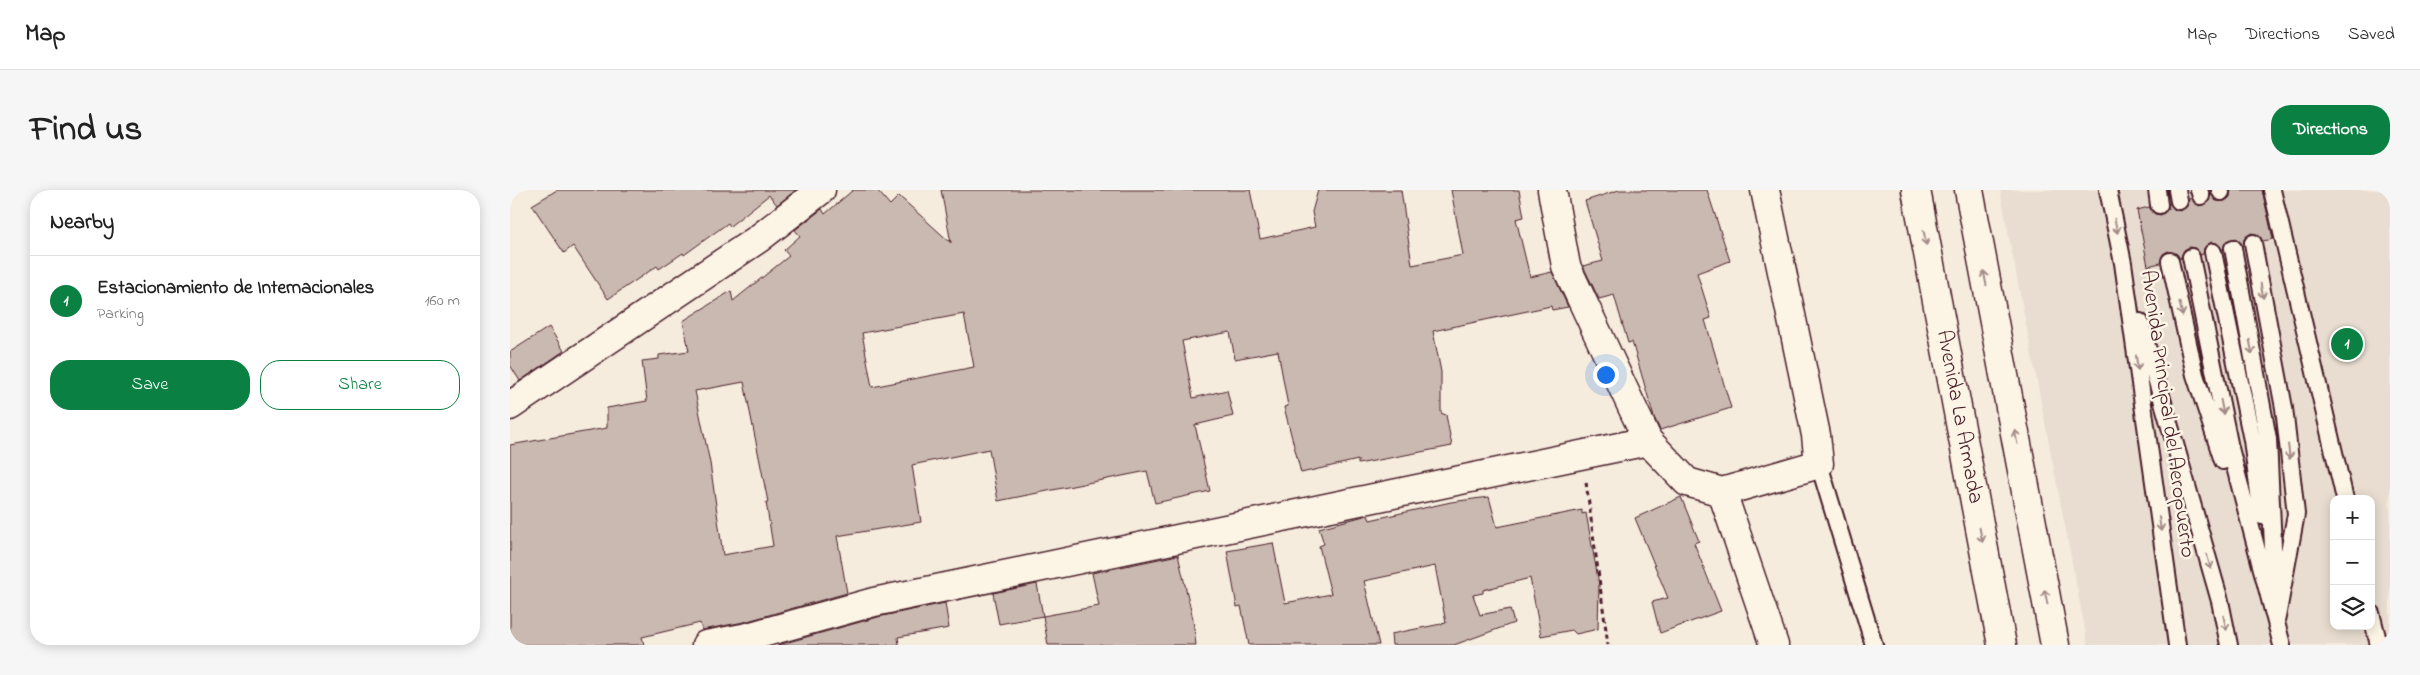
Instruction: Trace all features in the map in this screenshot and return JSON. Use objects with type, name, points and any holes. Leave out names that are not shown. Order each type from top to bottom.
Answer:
[{"type":"street","points":[[510,406],[758,239],[821,190]]},
{"type":"street","points":[[1552,190],[1566,266],[1648,441],[1687,482],[1722,492],[1819,464],[1816,435],[1765,190]]},
{"type":"street","name":"Avenida La Armada","points":[[1916,190],[2002,645]]},
{"type":"street","points":[[1969,190],[2055,645]]},
{"type":"street","points":[[706,645],[748,638],[874,602],[1648,441]]},
{"type":"street","points":[[1722,492],[1774,645]]},
{"type":"lane","name":"Avenida Principal del Aeropuerto","points":[[2108,190],[2123,262],[2177,645]]},
{"type":"lane","points":[[2272,190],[2344,495]]},
{"type":"lane","points":[[2253,244],[2284,408],[2296,514],[2276,622]]},
{"type":"lane","points":[[2233,248],[2268,439],[2276,622]]},
{"type":"lane","points":[[2213,252],[2252,440],[2276,622]]},
{"type":"lane","points":[[2191,257],[2230,448],[2282,645]]},
{"type":"lane","points":[[2170,261],[2195,375],[2276,622]]},
{"type":"lane","points":[[2123,262],[2220,601],[2230,645]]},
{"type":"lane","points":[[1819,464],[1874,645]]},
{"type":"lane","points":[[2375,629],[2379,645]]},
{"type":"path","points":[[1583,454],[1608,645]]},
{"type":"shaded area","points":[[2000,190],[2390,190],[2390,645],[2088,645]]},
{"type":"building","points":[[557,190],[796,190],[777,205],[769,195],[730,226],[728,223],[684,255],[683,253],[659,269],[657,266],[608,299],[573,246],[564,253],[532,205]]},
{"type":"building","points":[[853,190],[877,190],[890,205],[899,196],[951,243],[941,190],[1250,190],[1260,239],[1315,227],[1312,212],[1318,190],[1401,190],[1412,265],[1463,255],[1451,190],[1519,190],[1524,217],[1516,219],[1530,277],[1552,272],[1568,307],[1552,310],[1551,306],[1433,331],[1441,372],[1441,413],[1446,415],[1452,446],[1358,464],[1358,460],[1301,473],[1284,407],[1288,406],[1278,351],[1235,359],[1230,332],[1182,341],[1193,398],[1227,390],[1233,416],[1195,425],[1210,491],[1155,503],[1147,471],[998,501],[989,449],[912,465],[921,522],[837,536],[847,593],[744,622],[702,630],[700,623],[642,637],[644,645],[510,645],[510,445],[607,428],[607,408],[647,401],[642,361],[659,359],[659,355],[689,351],[683,321],[731,291],[733,301],[789,256],[784,250],[800,236],[795,230],[822,209],[825,214]],"holes":[[[964,314],[974,367],[872,387],[862,333]],[[744,382],[768,502],[766,502],[773,546],[723,555],[710,463],[695,391]]]},
{"type":"building","points":[[1619,190],[1707,190],[1730,261],[1697,273],[1711,318],[1705,320],[1731,408],[1660,430],[1654,417],[1632,342],[1628,343],[1614,295],[1599,299],[1583,266],[1603,261],[1585,201]]},
{"type":"building","points":[[2231,190],[2262,190],[2273,239],[2263,241],[2257,234],[2251,233],[2244,239],[2243,246],[2236,238],[2226,241],[2223,250],[2217,243],[2211,242],[2204,248],[2203,254],[2201,255],[2195,248],[2189,247],[2184,250],[2180,259],[2177,254],[2168,251],[2163,254],[2160,263],[2148,266],[2137,210],[2149,207],[2155,214],[2161,215],[2168,209],[2169,203],[2175,210],[2181,211],[2188,205],[2191,198],[2199,206],[2208,203],[2211,194],[2216,201],[2225,201],[2230,197]]},
{"type":"building","points":[[549,327],[564,351],[520,381],[510,365],[510,352]]},
{"type":"building","points":[[1489,497],[1497,527],[1582,510],[1582,514],[1586,513],[1599,584],[1598,629],[1576,634],[1572,630],[1541,636],[1530,578],[1483,590],[1483,593],[1473,595],[1480,615],[1510,609],[1514,623],[1454,645],[1392,645],[1391,634],[1446,623],[1435,566],[1364,581],[1379,645],[1249,645],[1241,606],[1237,607],[1227,551],[1273,543],[1285,603],[1331,594],[1319,546],[1324,544],[1319,528],[1368,515],[1370,520],[1451,502]]},
{"type":"building","points":[[1681,497],[1699,541],[1694,543],[1721,611],[1660,633],[1652,602],[1668,598],[1635,518]]},
{"type":"building","points":[[1178,555],[1193,619],[1196,645],[1048,645],[1043,616],[1099,606],[1092,573]]},
{"type":"building","points":[[1037,584],[1043,616],[999,624],[993,593]]},
{"type":"building","points":[[945,603],[949,628],[898,637],[899,645],[778,645],[878,617]]},
{"type":"place","name":"Estacionamiento de Internacionales","points":[[2347,344]]}]
